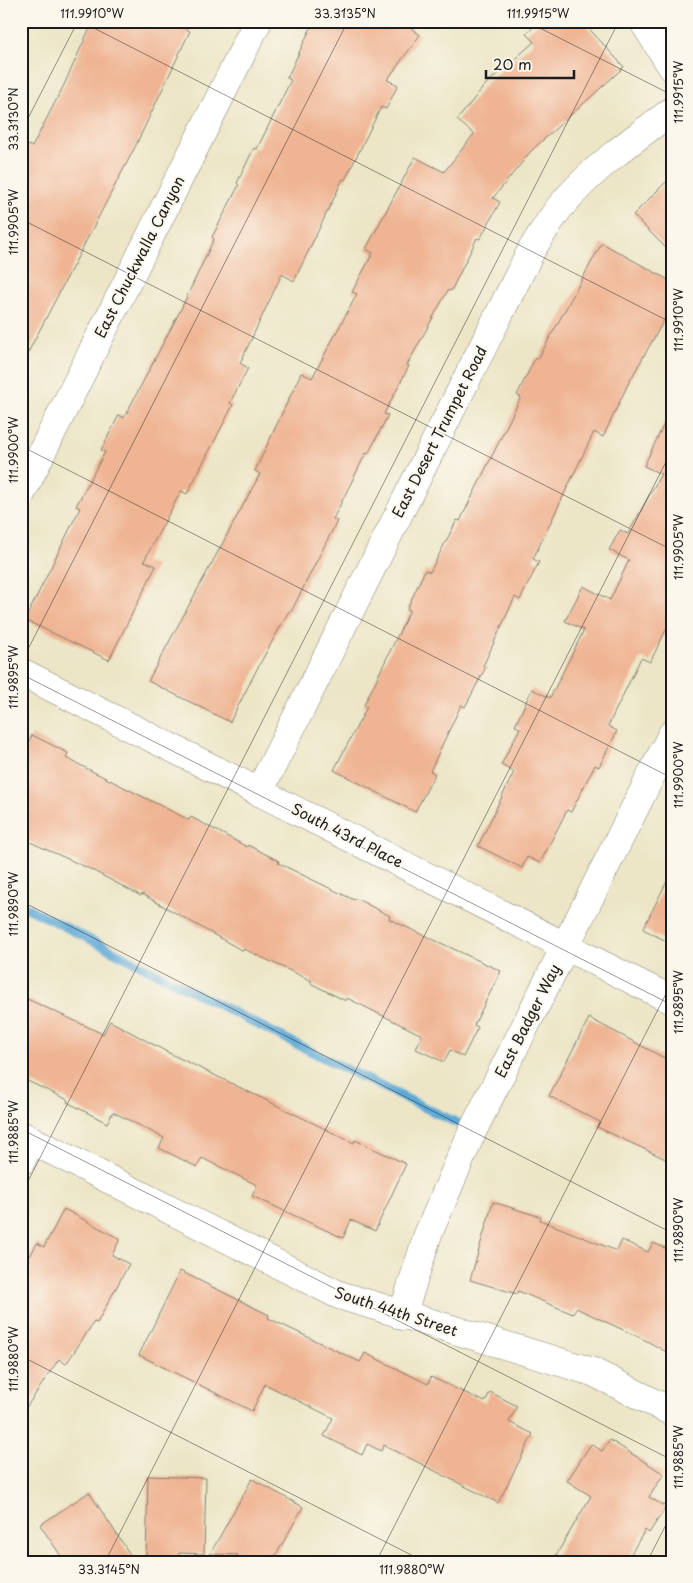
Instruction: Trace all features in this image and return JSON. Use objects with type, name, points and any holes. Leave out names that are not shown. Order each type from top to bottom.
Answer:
[{"type":"street","name":"East Chuckwalla Canyon","points":[[21,494],[258,21]]},
{"type":"street","points":[[643,21],[672,67]]},
{"type":"street","name":"East Desert Trumpet Road","points":[[259,792],[532,249],[560,207],[587,179],[616,152],[672,111]]},
{"type":"street","name":"South 43rd Place","points":[[21,672],[672,1000]]},
{"type":"street","name":"East Badger Way","points":[[402,1316],[428,1234],[445,1189],[672,734]]},
{"type":"street","name":"South 44th Street","points":[[25,1146],[339,1295],[402,1316],[593,1372],[672,1412]]},
{"type":"building","points":[[93,21],[171,21],[190,31],[135,147],[21,366],[21,159],[28,145],[32,147],[64,85]]},
{"type":"building","points":[[314,21],[402,21],[420,35],[387,80],[398,85],[386,109],[381,107],[345,180],[343,179],[294,281],[282,274],[240,363],[248,368],[230,403],[233,405],[187,494],[181,491],[144,561],[156,566],[109,660],[25,620],[80,508],[76,506],[105,452],[101,450],[119,415],[124,418],[181,309],[214,239],[212,237],[239,185],[237,183],[254,148],[257,149],[291,80],[287,78]]},
{"type":"building","points":[[540,21],[582,21],[624,67],[532,150],[493,198],[500,202],[480,239],[477,238],[451,291],[448,290],[407,365],[409,366],[384,414],[388,415],[368,454],[366,453],[333,519],[337,521],[291,612],[289,611],[230,722],[148,681],[260,474],[255,471],[301,373],[312,378],[357,294],[352,292],[373,253],[366,249],[415,157],[444,172],[474,134],[457,120],[485,85],[534,42],[526,34]]},
{"type":"building","points":[[672,176],[672,254],[633,215]]},
{"type":"building","points":[[602,243],[672,282],[672,306],[628,384],[603,437],[594,432],[533,559],[539,562],[520,600],[515,597],[483,666],[486,667],[465,707],[461,705],[430,771],[435,774],[415,812],[334,770],[367,707],[364,705],[410,610],[407,609],[425,570],[430,572],[457,520],[460,521],[521,397],[517,395],[535,358],[538,359]]},
{"type":"building","points":[[672,407],[672,618],[650,662],[641,658],[608,726],[617,731],[599,767],[595,765],[571,812],[567,810],[540,863],[527,857],[522,868],[478,846],[514,772],[501,765],[520,728],[515,726],[532,689],[550,698],[584,630],[565,621],[583,586],[610,600],[629,560],[609,550],[620,530],[628,534],[661,474],[644,466]]},
{"type":"building","points":[[32,735],[68,753],[66,758],[189,820],[191,817],[247,847],[248,845],[279,861],[278,863],[390,916],[389,919],[501,971],[474,1025],[478,1027],[463,1057],[450,1050],[444,1062],[416,1049],[422,1035],[347,998],[346,1001],[310,983],[312,981],[244,949],[243,951],[142,894],[141,896],[88,868],[21,838],[21,758]]},
{"type":"building","points":[[672,871],[672,944],[643,929]]},
{"type":"building","points":[[21,996],[103,1034],[110,1021],[169,1053],[354,1143],[355,1140],[406,1164],[375,1231],[351,1220],[343,1238],[252,1196],[257,1185],[202,1158],[197,1167],[159,1148],[164,1138],[113,1112],[107,1123],[67,1102],[68,1100],[21,1078]]},
{"type":"building","points":[[589,1018],[672,1062],[672,1162],[597,1127],[600,1122],[549,1096]]},
{"type":"building","points":[[493,1202],[541,1217],[540,1220],[617,1251],[622,1240],[648,1252],[653,1243],[672,1251],[672,1355],[645,1340],[576,1308],[573,1314],[518,1291],[517,1294],[470,1280]]},
{"type":"building","points":[[64,1209],[120,1239],[112,1255],[129,1264],[97,1323],[94,1322],[66,1364],[59,1359],[21,1415],[21,1273],[37,1243],[44,1247]]},
{"type":"building","points":[[180,1271],[269,1315],[268,1318],[360,1362],[365,1353],[428,1384],[431,1377],[485,1402],[490,1392],[517,1406],[509,1422],[533,1434],[498,1503],[384,1445],[381,1451],[367,1444],[362,1455],[324,1436],[333,1418],[265,1384],[252,1411],[139,1355]]},
{"type":"building","points":[[610,1440],[664,1474],[649,1497],[666,1507],[649,1533],[645,1530],[626,1562],[552,1562],[591,1496],[567,1481],[591,1444],[602,1451]]},
{"type":"building","points":[[148,1476],[206,1478],[204,1554],[179,1553],[179,1562],[146,1562]]},
{"type":"building","points":[[252,1479],[303,1507],[272,1562],[234,1562],[238,1555],[210,1554]]},
{"type":"building","points":[[89,1492],[135,1562],[65,1562],[40,1525]]},
{"type":"waterway","points":[[21,905],[470,1129]]}]
